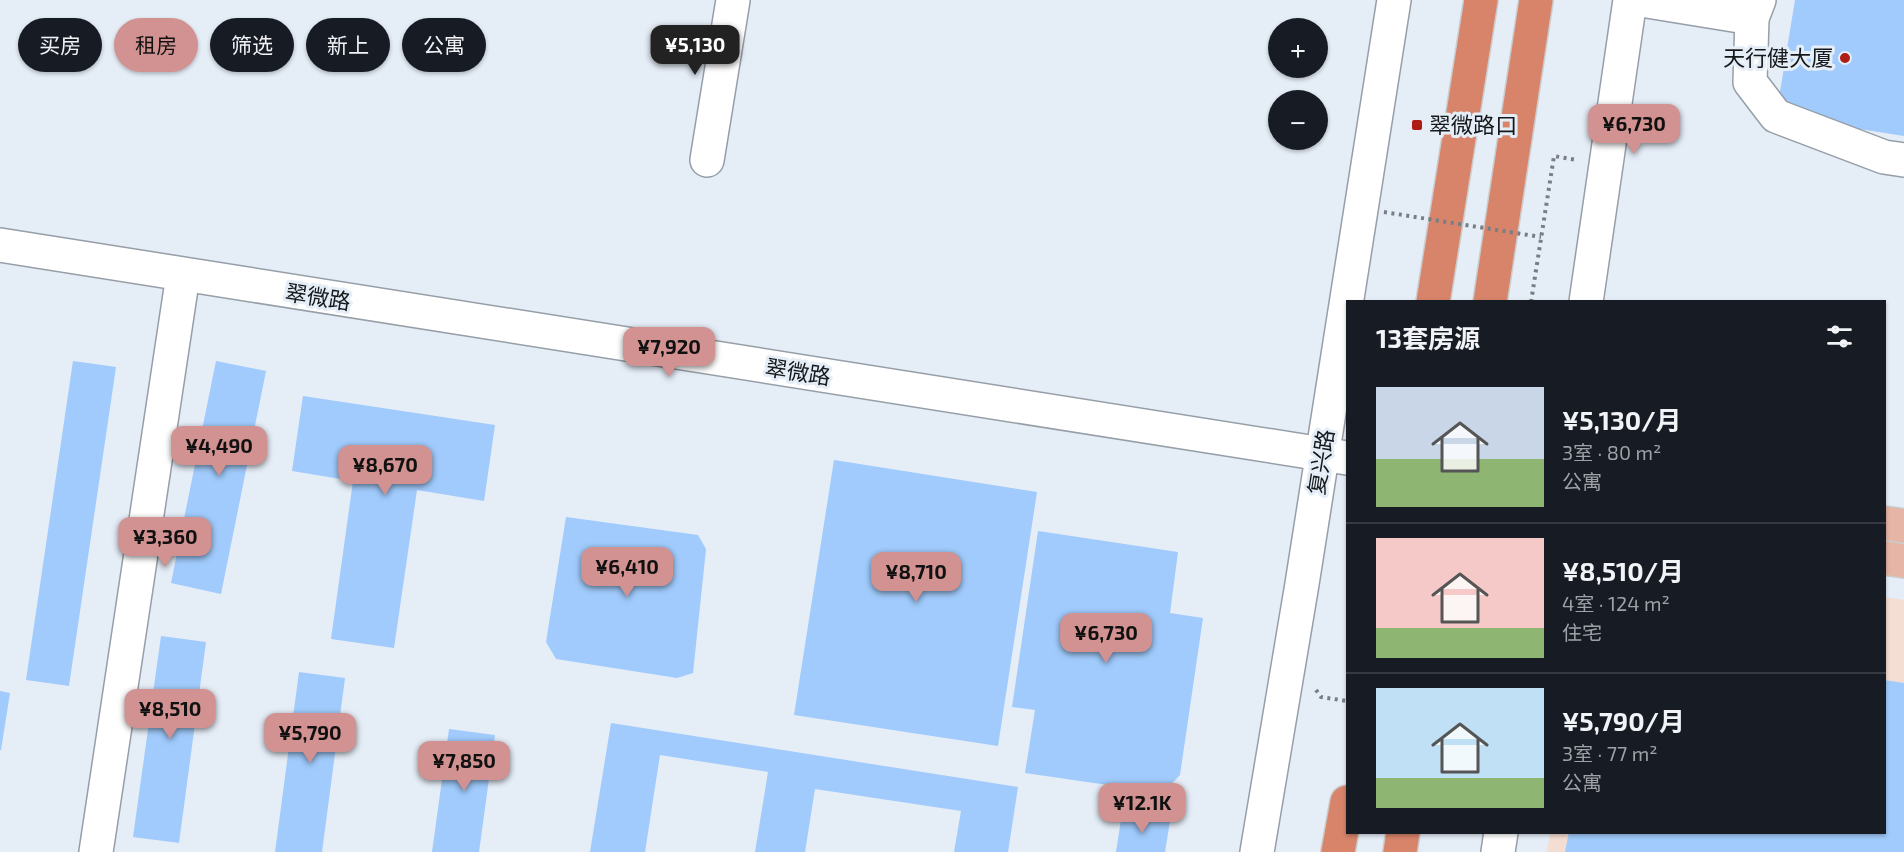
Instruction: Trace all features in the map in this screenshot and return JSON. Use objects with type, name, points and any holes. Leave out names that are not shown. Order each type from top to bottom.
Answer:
[{"type":"highway","points":[[1433,300],[1481,0]]},
{"type":"highway","points":[[1490,300],[1536,0]]},
{"type":"highway","points":[[1338,852],[1346,808]]},
{"type":"highway","points":[[1400,852],[1403,834]]},
{"type":"main road","points":[[1886,523],[1904,526]]},
{"type":"main road","points":[[1886,558],[1904,561]]},
{"type":"street","points":[[707,160],[733,0]]},
{"type":"street","name":"复兴路","points":[[1355,300],[1394,0]]},
{"type":"street","points":[[1586,300],[1630,0]]},
{"type":"street","points":[[1641,0],[1755,9],[1750,82],[1776,116],[1884,157],[1904,160]]},
{"type":"street","name":"翠微路","points":[[0,245],[1334,456]]},
{"type":"street","points":[[96,852],[183,275]]},
{"type":"street","name":"复兴路","points":[[1257,852],[1334,456],[1346,365]]},
{"type":"street","points":[[1498,852],[1501,834]]},
{"type":"path","points":[[1531,300],[1554,156]]},
{"type":"path","points":[[1384,212],[1541,237]]},
{"type":"path","points":[[1313,684],[1321,697],[1346,701]]},
{"type":"shaded area","points":[[1886,597],[1904,600],[1904,852],[1547,852],[1550,834],[1886,834]]},
{"type":"building","name":"天行健大厦","points":[[1795,0],[1904,0],[1904,136],[1776,116]]},
{"type":"building","points":[[73,361],[116,367],[69,686],[26,680]]},
{"type":"building","points":[[216,361],[266,371],[221,594],[171,583]]},
{"type":"building","points":[[303,396],[495,425],[484,501],[417,490],[394,648],[331,639],[353,481],[292,471]]},
{"type":"building","points":[[834,460],[1037,492],[998,746],[794,715]]},
{"type":"building","points":[[566,517],[698,535],[706,549],[693,673],[677,678],[556,659],[546,642]]},
{"type":"building","points":[[1038,531],[1178,552],[1170,613],[1203,618],[1180,775],[1163,793],[1025,773],[1035,710],[1012,707]]},
{"type":"building","points":[[161,636],[206,642],[179,843],[133,837]]},
{"type":"building","points":[[299,672],[345,678],[322,852],[275,852]]},
{"type":"building","points":[[1886,680],[1904,683],[1904,852],[1565,852],[1569,834],[1886,834]]},
{"type":"building","points":[[0,691],[10,693],[1,750],[0,750]]},
{"type":"building","points":[[611,723],[1018,787],[1008,852],[954,852],[961,811],[815,789],[805,852],[755,852],[768,772],[660,755],[645,852],[590,852]]},
{"type":"building","points":[[449,729],[495,735],[479,852],[432,852]]},
{"type":"building","points":[[1122,813],[1170,821],[1165,852],[1116,852]]},
{"type":"place","name":"天行健大厦","points":[[1845,58]]},
{"type":"place","name":"翠微路口","points":[[1417,125]]}]
